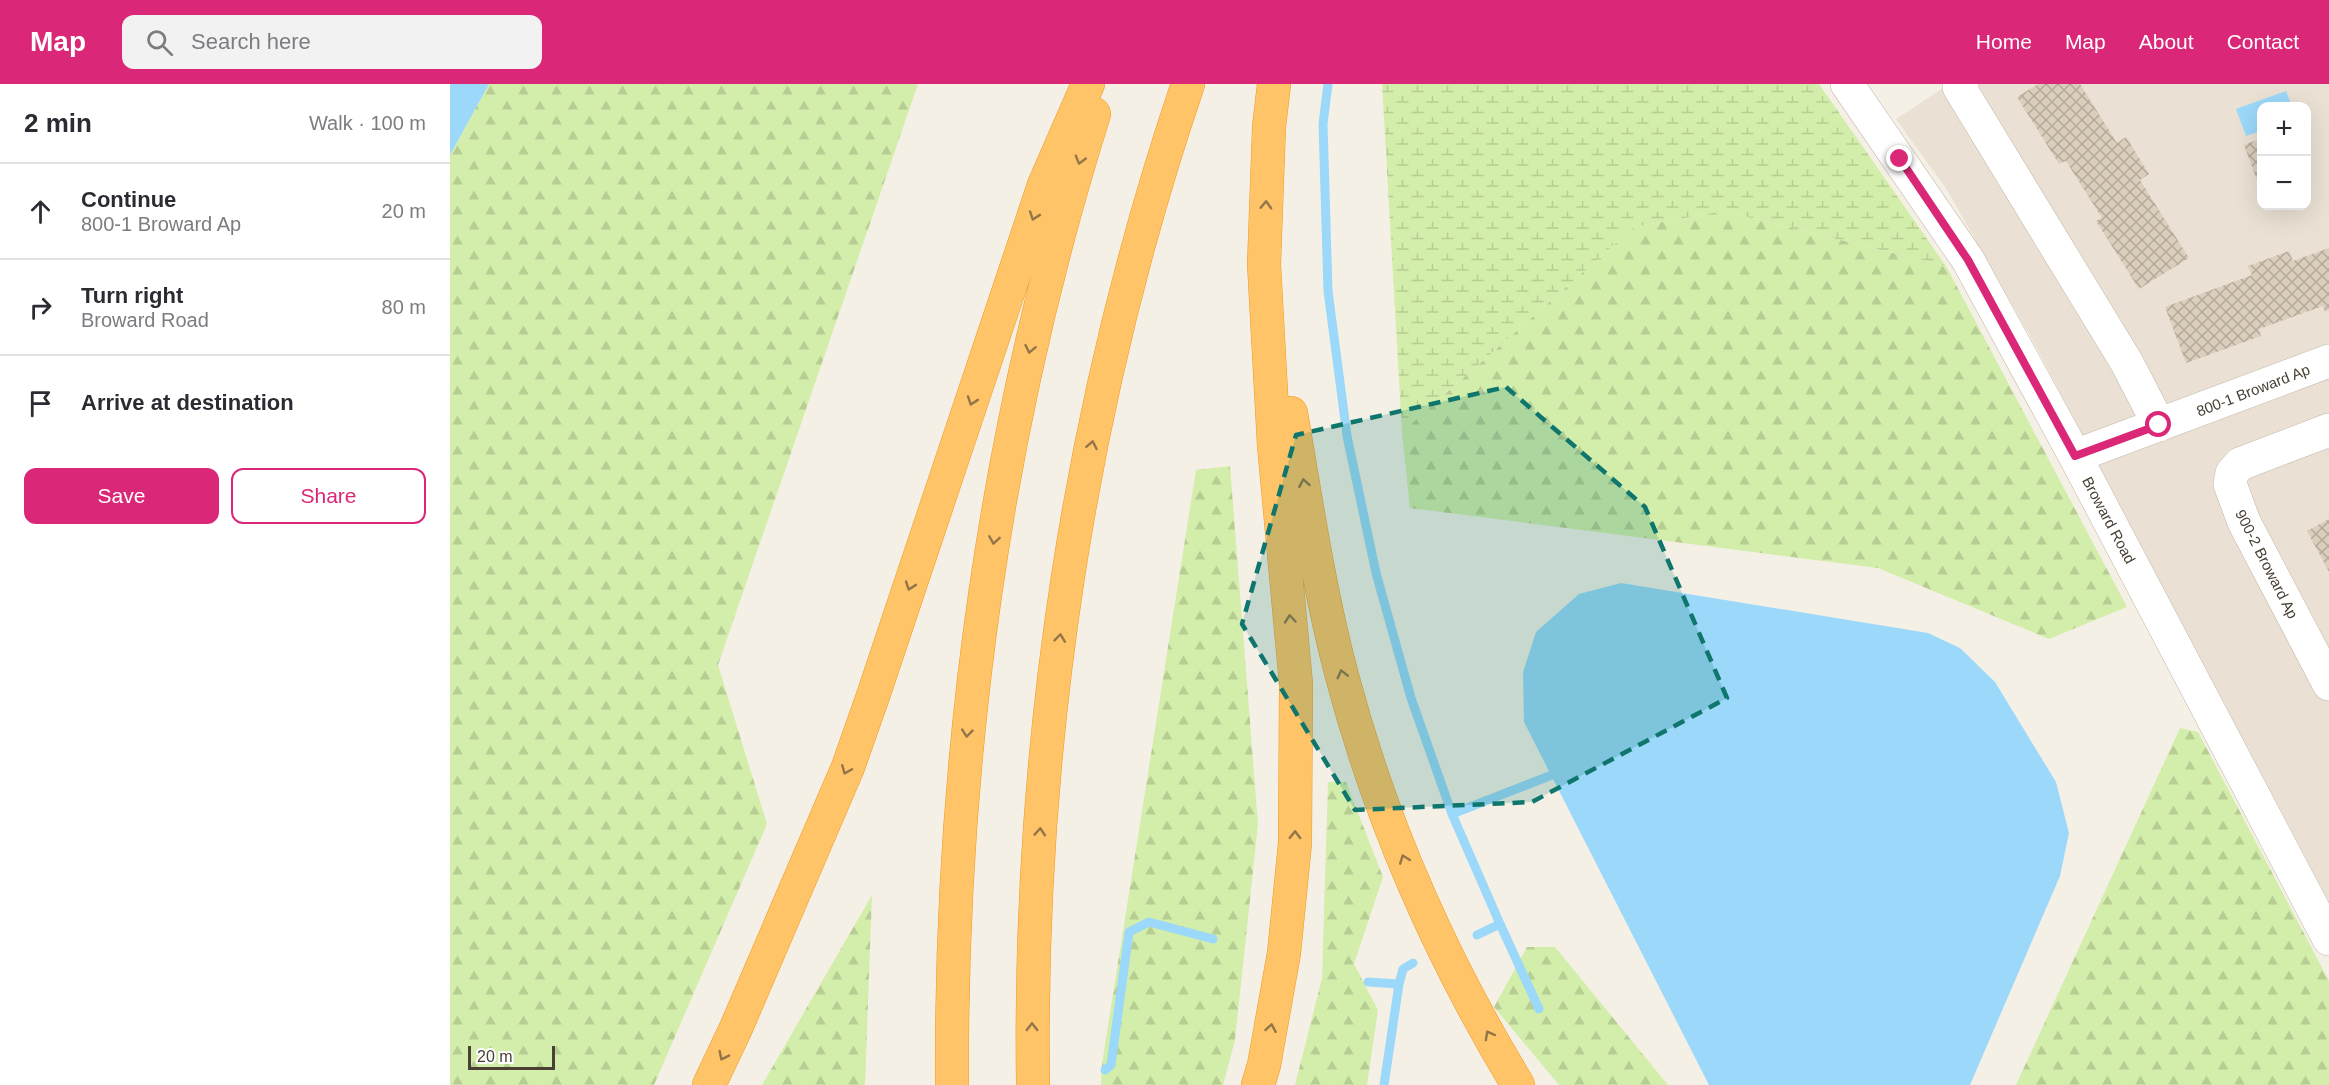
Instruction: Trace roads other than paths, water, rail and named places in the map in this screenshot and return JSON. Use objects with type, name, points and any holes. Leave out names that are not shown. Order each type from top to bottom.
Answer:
[{"type":"highway","points":[[709,1085],[736,1028],[851,758],[1044,185],[1088,84]]},
{"type":"highway","points":[[952,1085],[956,871],[964,766],[982,606],[1033,334],[1071,190],[1103,84]]},
{"type":"highway","points":[[1033,1085],[1033,990],[1038,854],[1048,738],[1068,581],[1096,426],[1119,325],[1158,179],[1188,84]]},
{"type":"highway","points":[[1258,1085],[1264,1065],[1284,953],[1295,843],[1296,684],[1274,446],[1264,264],[1269,127],[1274,84]]},
{"type":"highway","points":[[1264,264],[1325,596],[1342,676],[1375,783],[1416,889],[1456,975],[1518,1085]]},
{"type":"street","name":"Broward Road","points":[[1847,84],[1968,260],[2075,456],[2329,939]]},
{"type":"street","points":[[1960,85],[2127,363],[2159,425]]},
{"type":"street","name":"800-1 Broward Ap","points":[[2075,456],[2329,361]]},
{"type":"street","name":"900-2 Broward Ap","points":[[2329,430],[2240,464],[2232,473],[2229,484],[2244,522],[2329,684]]},
{"type":"water","points":[[450,84],[489,84],[450,155]]},
{"type":"water","points":[[2286,91],[2290,102],[2257,102],[2257,132],[2246,136],[2236,109]]},
{"type":"water","points":[[1621,583],[1928,633],[1960,648],[1995,682],[2056,782],[2069,833],[2060,876],[1970,1085],[1709,1085],[1524,722],[1523,672],[1536,632],[1579,594]]},
{"type":"waterway","points":[[1328,84],[1323,124],[1328,291],[1347,436],[1376,573],[1411,698],[1452,814],[1552,775]]},
{"type":"waterway","points":[[1452,814],[1500,924],[1477,935]]},
{"type":"waterway","points":[[1105,1070],[1111,1065],[1129,932],[1149,922],[1213,939]]},
{"type":"waterway","points":[[1500,924],[1539,1009]]},
{"type":"waterway","points":[[1384,1085],[1399,984],[1403,969],[1413,963]]},
{"type":"waterway","points":[[1368,982],[1399,984]]}]
